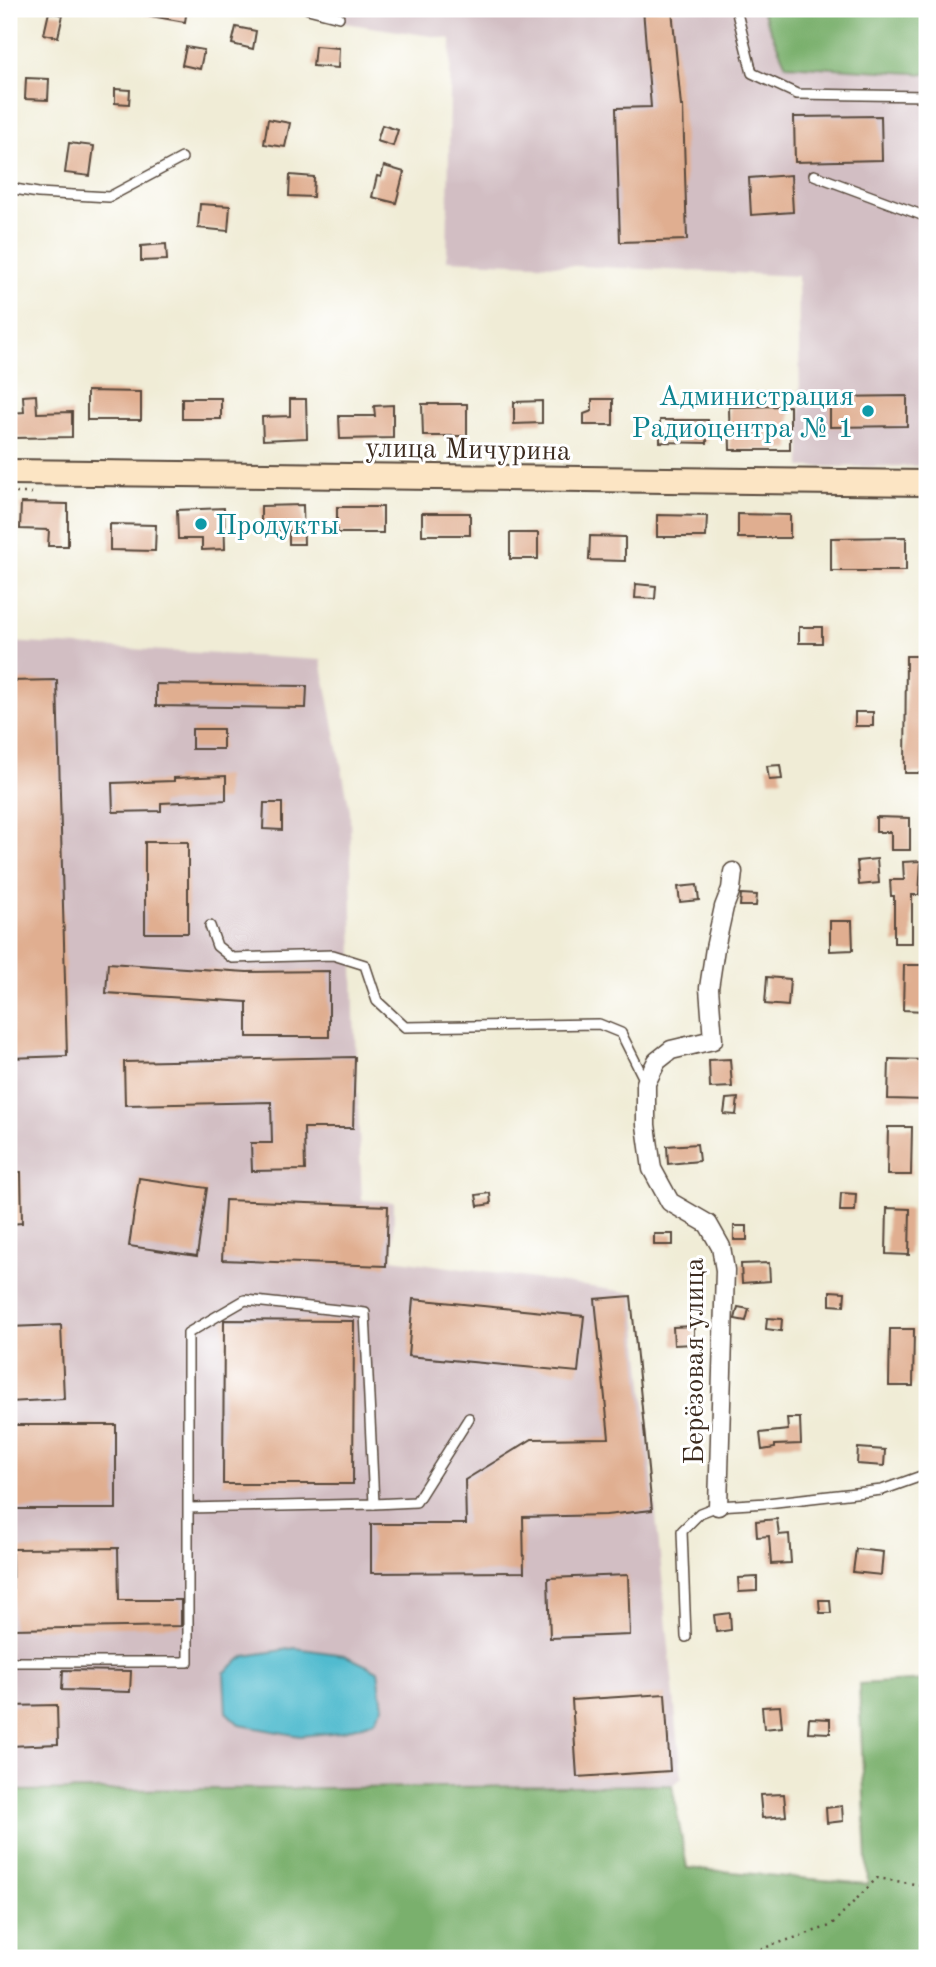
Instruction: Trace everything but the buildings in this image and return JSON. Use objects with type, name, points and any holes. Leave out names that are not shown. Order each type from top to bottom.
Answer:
[{"type":"street","name":"улица Мичурина","points":[[9,472],[927,483]]},
{"type":"street","points":[[646,1083],[657,1061],[671,1050],[713,1040],[709,988],[715,948],[733,872]]},
{"type":"street","name":"Берёзовая улица","points":[[646,1083],[646,1125],[652,1169],[670,1202],[708,1224],[721,1247],[725,1270],[718,1506]]},
{"type":"lane","points":[[308,9],[339,16]]},
{"type":"lane","points":[[736,9],[752,73],[797,94],[927,96]]},
{"type":"lane","points":[[9,188],[38,193],[109,197],[182,158]]},
{"type":"lane","points":[[814,175],[927,217]]},
{"type":"lane","points":[[210,926],[217,946],[232,958],[333,955],[365,965],[377,1001],[405,1027],[599,1024],[621,1033],[646,1083]]},
{"type":"lane","points":[[9,1662],[188,1662],[188,1333],[245,1300],[365,1313],[374,1504]]},
{"type":"lane","points":[[188,1508],[416,1502],[469,1418]]},
{"type":"lane","points":[[686,1637],[682,1531],[700,1513],[718,1506],[881,1490],[927,1474]]},
{"type":"path","points":[[734,1958],[830,1926],[877,1878],[927,1886]]},
{"type":"shaded area","points":[[343,9],[927,9],[927,466],[801,467],[798,276],[447,260],[451,39],[344,23]]},
{"type":"shaded area","points":[[9,642],[321,660],[350,811],[354,1014],[362,1200],[394,1202],[393,1259],[634,1293],[682,1778],[672,1785],[9,1791]]},
{"type":"green space","points":[[761,9],[927,9],[927,74],[786,65]]},
{"type":"green space","points":[[927,1680],[927,1958],[9,1958],[9,1791],[672,1785],[687,1868],[868,1884],[859,1684]]},
{"type":"water","points":[[295,1648],[344,1655],[378,1671],[383,1707],[375,1721],[340,1732],[300,1736],[240,1725],[226,1712],[224,1673],[245,1656]]},
{"type":"place","name":"Администрация Радиоцентра № 1","points":[[868,411]]},
{"type":"place","name":"Продукты","points":[[201,524]]}]
